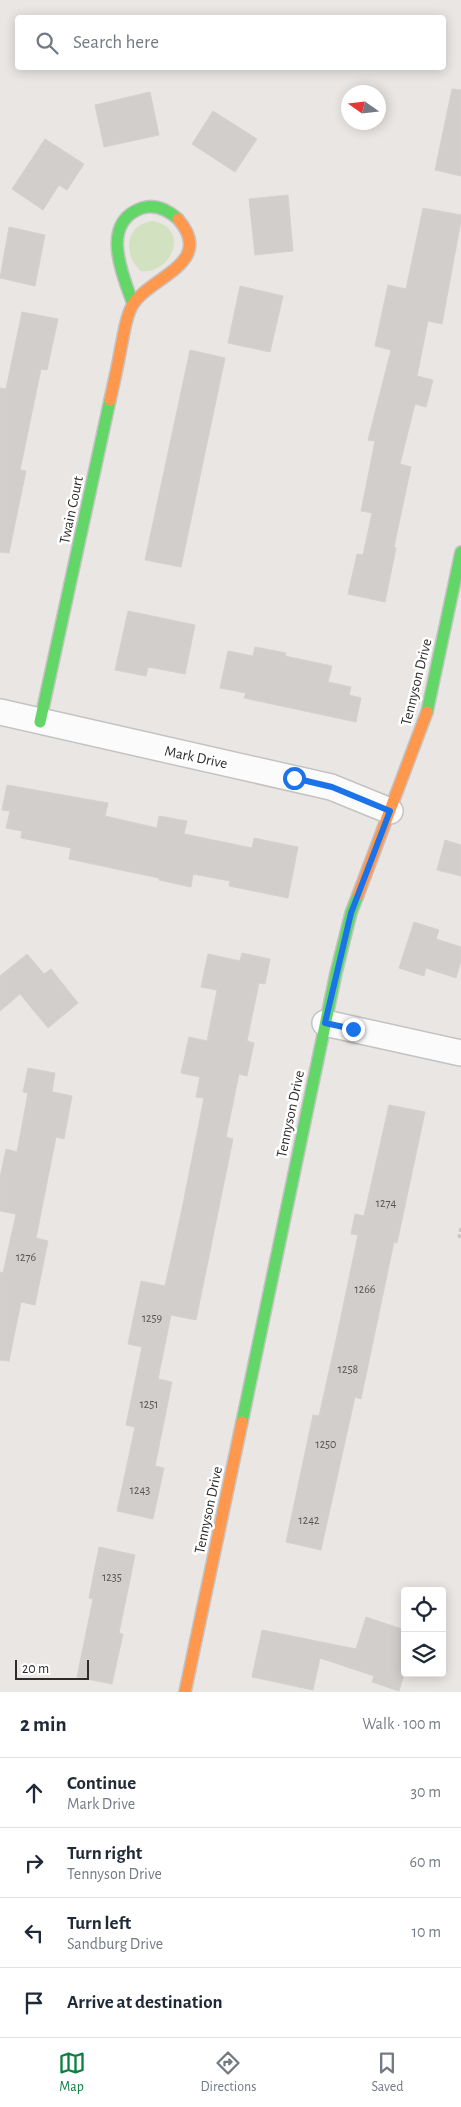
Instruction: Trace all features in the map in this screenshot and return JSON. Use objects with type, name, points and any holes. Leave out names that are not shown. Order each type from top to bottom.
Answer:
[{"type":"street","points":[[147,206],[162,208],[171,213],[184,228],[188,236],[186,256],[179,268],[140,296],[133,304],[116,249],[116,238],[119,228],[127,217],[139,209],[147,206]]},
{"type":"street","name":"Twain Court","points":[[40,722],[120,348],[133,304]]},
{"type":"street","name":"Tennyson Drive","points":[[185,1692],[325,1023],[351,913],[428,710],[461,552]]},
{"type":"street","name":"Mark Drive","points":[[0,712],[332,787],[390,811]]},
{"type":"street","points":[[325,1023],[461,1053]]},
{"type":"path","points":[[461,1228],[459,1236],[461,1238]]},
{"type":"green space","points":[[153,221],[165,226],[172,233],[174,241],[172,250],[168,259],[161,266],[141,271],[131,257],[129,242],[136,228],[143,223]]},
{"type":"building","points":[[452,89],[461,90],[461,176],[435,170]]},
{"type":"building","points":[[150,92],[159,135],[104,147],[95,105]]},
{"type":"building","points":[[213,111],[257,139],[235,172],[192,144]]},
{"type":"building","points":[[45,139],[84,164],[67,190],[59,185],[43,210],[12,189]]},
{"type":"building","points":[[288,195],[293,251],[255,255],[249,199]]},
{"type":"building","points":[[423,208],[461,215],[461,221],[442,324],[428,321],[417,376],[433,380],[426,407],[415,404],[400,464],[411,467],[394,547],[396,548],[385,602],[348,594],[357,554],[363,555],[372,513],[361,511],[375,441],[368,440],[391,350],[375,346],[388,285],[406,289]]},
{"type":"building","points":[[9,227],[45,235],[35,286],[0,278]]},
{"type":"building","points":[[240,286],[283,296],[270,352],[228,343]]},
{"type":"building","points":[[22,312],[58,319],[47,370],[41,369],[20,470],[26,471],[9,553],[0,552],[0,388],[6,389]]},
{"type":"building","points":[[190,350],[225,358],[181,567],[145,560]]},
{"type":"building","points":[[128,611],[195,625],[185,674],[148,667],[146,676],[115,670]]},
{"type":"building","points":[[255,647],[286,653],[285,656],[332,666],[328,682],[351,687],[349,695],[361,698],[356,722],[244,698],[246,693],[220,688],[228,651],[253,656]]},
{"type":"building","points":[[7,785],[108,803],[105,816],[157,828],[159,816],[187,821],[184,834],[252,848],[254,838],[298,847],[288,898],[229,886],[230,881],[193,874],[191,887],[159,880],[159,878],[69,859],[71,848],[21,838],[22,831],[6,828],[10,811],[2,810]]},
{"type":"building","points":[[445,840],[461,845],[461,876],[437,870]]},
{"type":"building","points":[[414,922],[439,930],[436,939],[461,947],[461,961],[456,978],[426,968],[424,976],[399,968]]},
{"type":"building","points":[[242,953],[270,959],[265,984],[259,983],[247,1041],[254,1043],[247,1076],[239,1074],[226,1137],[233,1139],[196,1320],[171,1315],[158,1379],[172,1382],[155,1466],[164,1468],[153,1519],[117,1511],[135,1427],[126,1425],[142,1347],[128,1344],[141,1281],[165,1286],[182,1209],[204,1098],[196,1097],[200,1077],[181,1073],[189,1037],[207,1041],[217,990],[201,987],[208,954],[240,961]]},
{"type":"building","points":[[27,954],[44,974],[51,969],[78,1003],[48,1028],[20,994],[0,1011],[0,976]]},
{"type":"building","points":[[28,1068],[55,1073],[52,1092],[72,1096],[64,1139],[56,1137],[36,1238],[48,1241],[35,1305],[21,1302],[9,1361],[0,1360],[0,1272],[3,1273],[16,1214],[0,1211],[0,1177],[6,1149],[17,1152],[28,1093],[23,1092]]},
{"type":"building","points":[[389,1105],[425,1112],[397,1243],[394,1242],[361,1399],[355,1397],[321,1550],[286,1542],[313,1415],[319,1416],[336,1340],[358,1235],[351,1234],[355,1214],[364,1216]]},
{"type":"building","points":[[99,1547],[135,1555],[119,1633],[123,1634],[112,1684],[77,1677],[93,1599],[89,1598]]},
{"type":"building","points":[[366,1617],[401,1629],[401,1677],[403,1677],[399,1691],[372,1682],[374,1676],[320,1658],[313,1690],[252,1677],[262,1630],[356,1649]]},
{"type":"traffic: fast","points":[[133,304],[120,265],[118,237],[121,225],[129,215],[147,207],[161,209],[178,219]]},
{"type":"traffic: fast","points":[[40,722],[110,400]]},
{"type":"traffic: fast","points":[[427,712],[461,552]]},
{"type":"traffic: fast","points":[[242,1422],[336,973],[351,913],[358,895]]},
{"type":"traffic: slow","points":[[110,400],[125,326],[132,306],[151,286],[176,268],[185,259],[190,248],[188,234],[178,219]]},
{"type":"traffic: slow","points":[[358,895],[427,712]]},
{"type":"traffic: slow","points":[[185,1692],[242,1422]]},
{"type":"route","points":[[294,778],[332,787],[390,811],[351,913],[325,1023],[353,1029]]}]
